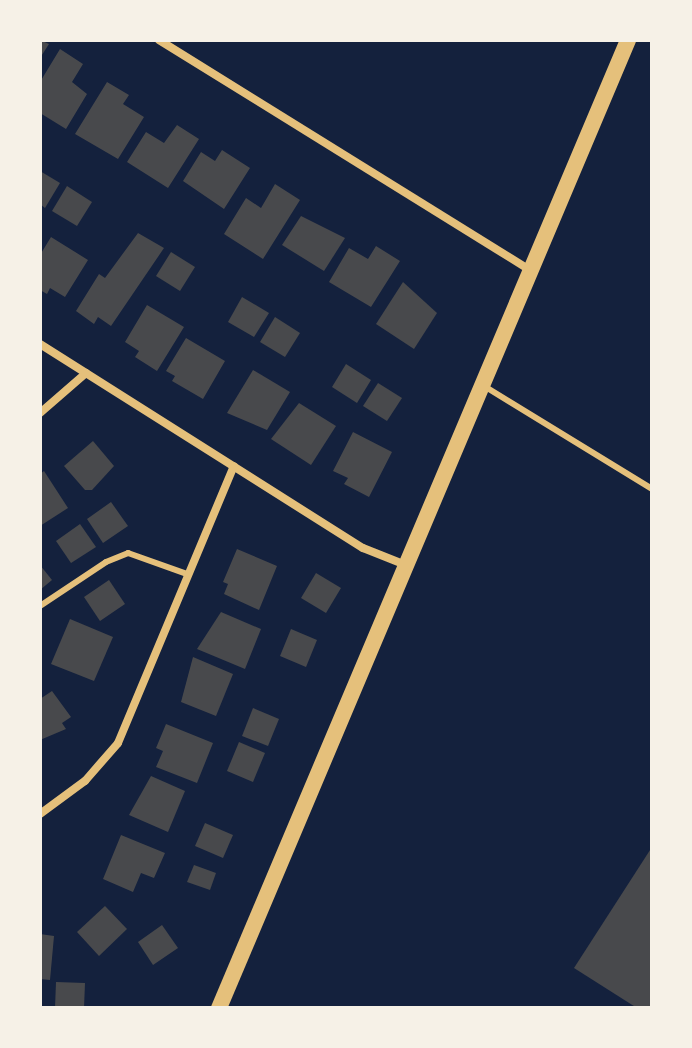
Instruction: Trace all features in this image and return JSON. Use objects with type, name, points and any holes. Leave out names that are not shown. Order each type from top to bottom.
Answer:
[{"type":"main road","points":[[219,1008],[480,384],[628,40]]},
{"type":"street","points":[[159,40],[530,270]]},
{"type":"street","points":[[40,344],[363,548],[406,565]]},
{"type":"street","points":[[40,413],[86,373]]},
{"type":"street","points":[[40,814],[85,781],[118,743],[234,466]]},
{"type":"lane","points":[[480,384],[652,489]]},
{"type":"lane","points":[[40,606],[106,562],[128,553],[187,574]]},
{"type":"building","points":[[40,40],[49,44],[40,58]]},
{"type":"building","points":[[60,49],[83,64],[72,82],[87,94],[66,129],[40,113],[40,82]]},
{"type":"building","points":[[107,82],[129,95],[123,104],[144,117],[118,159],[75,134]]},
{"type":"building","points":[[177,125],[199,139],[168,188],[127,162],[146,132],[164,143]]},
{"type":"building","points":[[222,150],[250,168],[224,209],[183,181],[201,152],[215,161]]},
{"type":"building","points":[[40,171],[60,183],[45,208],[40,204]]},
{"type":"building","points":[[275,184],[300,200],[263,259],[224,234],[246,198],[261,208]]},
{"type":"building","points":[[67,186],[92,202],[77,226],[52,211]]},
{"type":"building","points":[[301,216],[345,238],[324,271],[282,245]]},
{"type":"building","points":[[138,233],[164,248],[111,326],[98,317],[94,324],[76,311],[99,274],[105,278]]},
{"type":"building","points":[[51,237],[88,260],[65,297],[50,288],[47,294],[40,290],[40,255]]},
{"type":"building","points":[[376,246],[400,261],[371,307],[329,282],[349,248],[368,259]]},
{"type":"building","points":[[171,252],[195,267],[180,291],[156,276]]},
{"type":"building","points":[[403,282],[437,313],[414,349],[376,324]]},
{"type":"building","points":[[242,297],[269,313],[254,337],[228,322]]},
{"type":"building","points":[[147,305],[184,327],[157,371],[135,357],[139,351],[125,342]]},
{"type":"building","points":[[275,317],[300,333],[285,357],[260,342]]},
{"type":"building","points":[[186,338],[225,361],[203,399],[172,381],[175,376],[166,371]]},
{"type":"building","points":[[346,364],[371,380],[357,403],[332,387]]},
{"type":"building","points":[[253,370],[290,392],[267,430],[227,413]]},
{"type":"building","points":[[378,383],[402,398],[387,421],[363,406]]},
{"type":"building","points":[[299,403],[336,426],[311,465],[271,439]]},
{"type":"building","points":[[353,432],[392,452],[369,497],[344,484],[348,478],[333,471]]},
{"type":"building","points":[[93,441],[114,466],[92,490],[85,490],[64,466]]},
{"type":"building","points":[[44,471],[68,508],[40,526],[40,474]]},
{"type":"building","points":[[111,502],[128,526],[103,543],[87,519]]},
{"type":"building","points":[[80,524],[96,547],[71,563],[56,541]]},
{"type":"building","points":[[237,549],[277,566],[259,610],[224,594],[228,584],[223,582]]},
{"type":"building","points":[[40,565],[52,580],[40,590]]},
{"type":"building","points":[[316,573],[341,588],[326,613],[301,598]]},
{"type":"building","points":[[109,580],[125,604],[100,621],[84,597]]},
{"type":"building","points":[[221,612],[261,629],[245,669],[197,649]]},
{"type":"building","points":[[70,619],[113,637],[94,681],[51,664]]},
{"type":"building","points":[[291,629],[317,640],[306,667],[280,656]]},
{"type":"building","points":[[193,657],[233,674],[216,716],[181,702]]},
{"type":"building","points":[[52,691],[71,717],[62,723],[66,729],[40,740],[40,699]]},
{"type":"building","points":[[253,708],[279,719],[268,746],[242,736]]},
{"type":"building","points":[[166,724],[213,743],[197,783],[156,767],[163,751],[156,748]]},
{"type":"building","points":[[239,742],[265,753],[253,782],[227,771]]},
{"type":"building","points":[[151,776],[185,791],[168,832],[129,815]]},
{"type":"building","points":[[205,823],[233,835],[223,858],[195,846]]},
{"type":"building","points":[[121,835],[165,853],[154,878],[141,873],[133,892],[103,879]]},
{"type":"building","points":[[652,847],[652,1008],[637,1008],[574,968]]},
{"type":"building","points":[[194,865],[216,873],[210,890],[187,882]]},
{"type":"building","points":[[105,906],[127,929],[99,956],[77,932]]},
{"type":"building","points":[[162,925],[178,948],[153,965],[138,942]]},
{"type":"building","points":[[40,934],[54,936],[50,980],[40,979]]},
{"type":"building","points":[[56,982],[85,983],[84,1008],[55,1008]]}]
